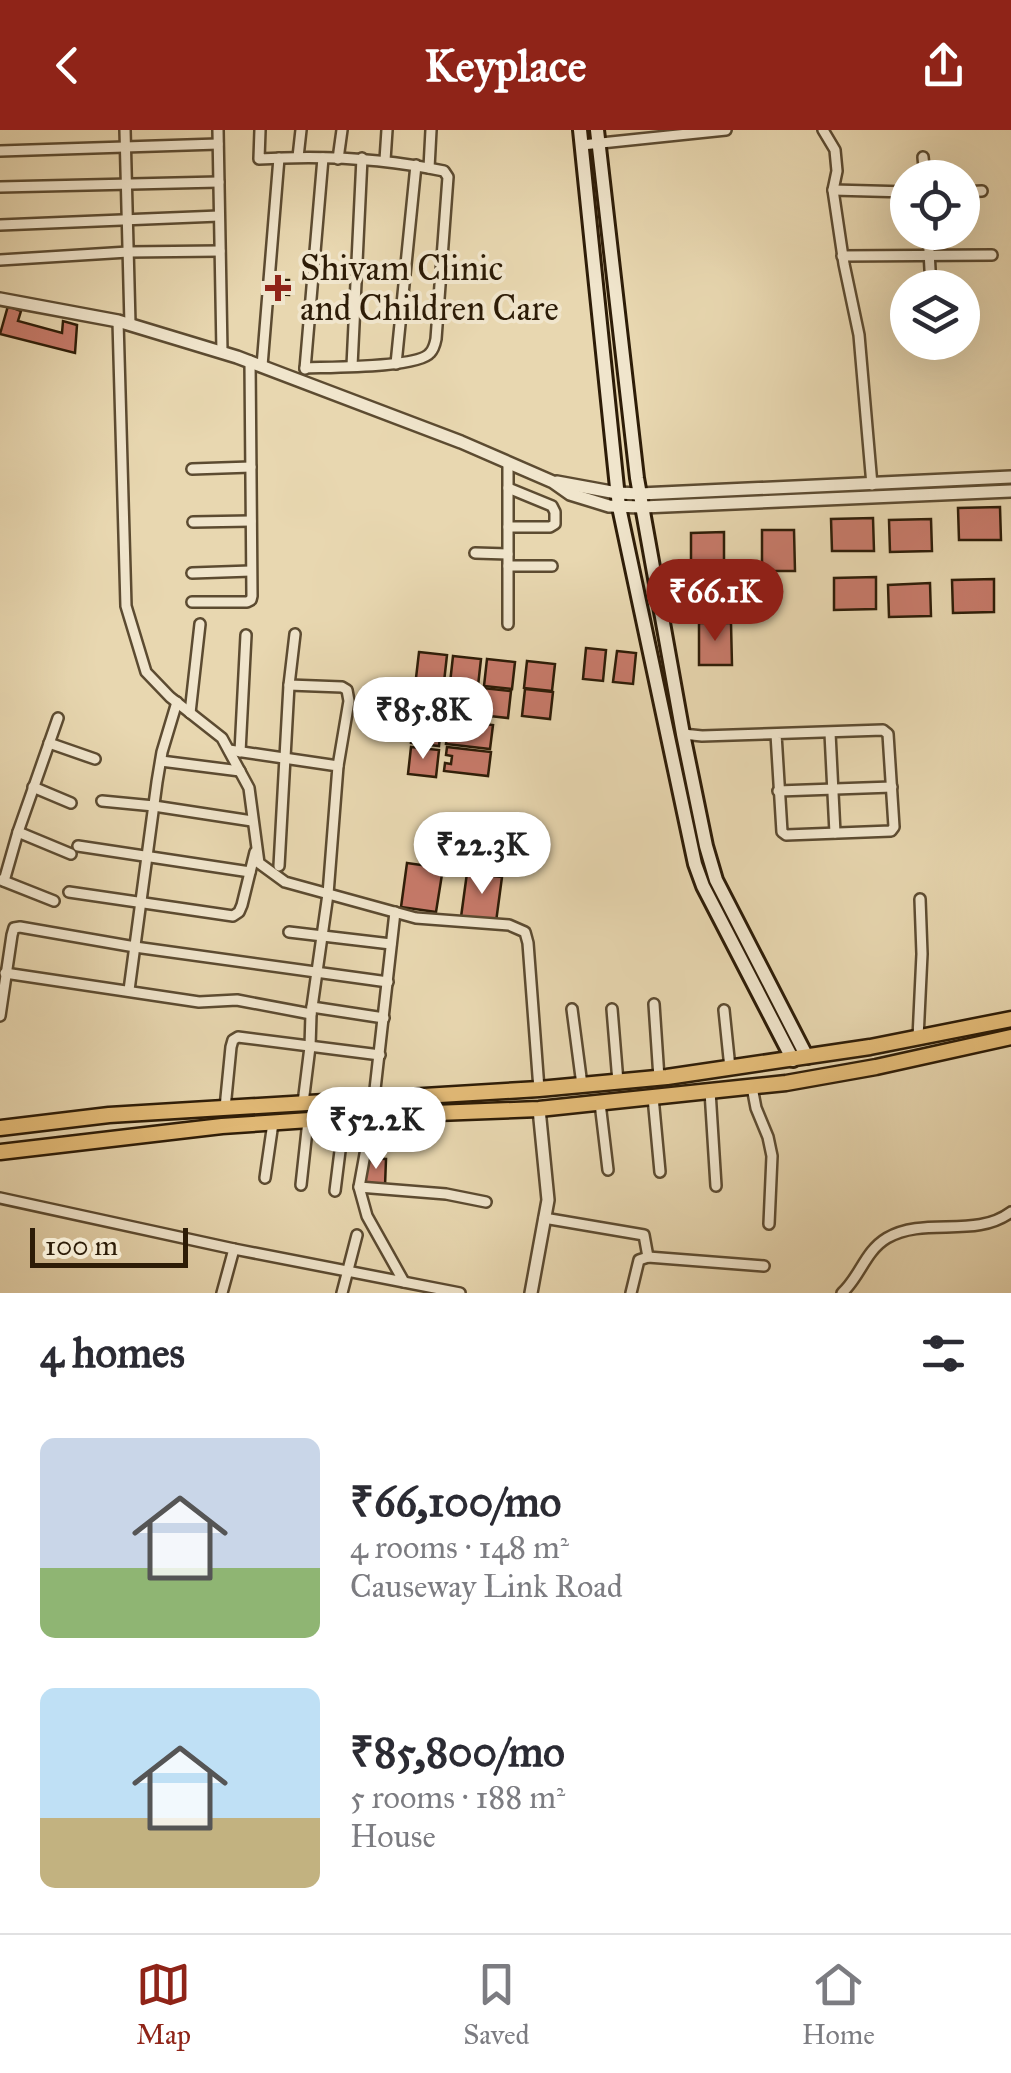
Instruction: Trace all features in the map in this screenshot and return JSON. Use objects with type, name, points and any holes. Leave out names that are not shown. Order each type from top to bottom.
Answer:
[{"type":"main road","points":[[580,130],[618,500],[694,864],[800,1058]]},
{"type":"main road","points":[[598,136],[642,500],[706,846],[716,880],[800,1058]]},
{"type":"main road","points":[[0,1128],[109,1115],[659,1078],[800,1058],[1011,1019]]},
{"type":"main road","points":[[0,1152],[183,1130],[540,1109],[752,1087],[876,1068],[1011,1036]]},
{"type":"street","points":[[125,130],[126,606],[146,672],[222,738],[249,788],[259,863],[285,882],[416,918],[509,925],[524,932],[539,1088]]},
{"type":"street","points":[[218,130],[222,352]]},
{"type":"street","points":[[260,130],[259,159],[384,160],[444,171],[448,177],[436,338],[430,355],[396,364],[352,366],[304,375]]},
{"type":"street","points":[[298,157],[301,130]]},
{"type":"street","points":[[338,158],[342,130]]},
{"type":"street","points":[[384,160],[387,130]]},
{"type":"street","points":[[429,168],[431,130]]},
{"type":"street","points":[[582,145],[598,136],[726,130]]},
{"type":"street","points":[[823,130],[835,150],[837,171],[833,190],[859,335],[873,489]]},
{"type":"street","points":[[0,151],[218,144]]},
{"type":"street","points":[[192,602],[247,602],[252,596],[251,467],[256,364],[279,158]]},
{"type":"street","points":[[304,375],[323,158]]},
{"type":"street","points":[[352,366],[362,158]]},
{"type":"street","points":[[396,364],[416,166]]},
{"type":"street","points":[[0,187],[219,182]]},
{"type":"street","points":[[833,190],[890,192]]},
{"type":"street","points":[[0,225],[220,216]]},
{"type":"street","points":[[929,250],[930,270]]},
{"type":"street","points":[[0,260],[220,251]]},
{"type":"street","points":[[842,256],[992,255]]},
{"type":"street","points":[[0,298],[124,323],[304,375],[598,504],[1011,477]]},
{"type":"street","points":[[508,462],[508,624]]},
{"type":"street","points":[[192,468],[251,467]]},
{"type":"street","points":[[508,488],[552,506],[555,512],[555,524],[550,527],[508,528]]},
{"type":"street","points":[[873,489],[1011,491]]},
{"type":"street","points":[[193,522],[251,521]]},
{"type":"street","points":[[474,553],[508,554]]},
{"type":"street","points":[[508,566],[552,566]]},
{"type":"street","points":[[192,573],[252,572]]},
{"type":"street","points":[[190,713],[200,624]]},
{"type":"street","points":[[278,866],[295,634]]},
{"type":"street","points":[[240,752],[246,636]]},
{"type":"street","points":[[289,684],[342,688],[347,690],[349,701],[338,766],[328,894],[303,1103]]},
{"type":"street","points":[[129,990],[161,761],[177,702]]},
{"type":"street","points":[[54,901],[2,880],[58,718]]},
{"type":"street","points":[[683,734],[883,730],[888,734],[895,824],[891,830],[786,835],[782,832],[776,734]]},
{"type":"street","points":[[830,733],[834,832]]},
{"type":"street","points":[[49,742],[95,759]]},
{"type":"street","points":[[228,750],[338,766]]},
{"type":"street","points":[[161,761],[240,770]]},
{"type":"street","points":[[778,790],[892,786]]},
{"type":"street","points":[[33,787],[70,803]]},
{"type":"street","points":[[102,801],[252,821]]},
{"type":"street","points":[[18,832],[74,850],[147,856],[250,872]]},
{"type":"street","points":[[68,892],[234,916],[242,905],[256,849]]},
{"type":"street","points":[[918,1038],[920,899]]},
{"type":"street","points":[[394,912],[380,1055],[359,1188],[368,1216],[404,1282]]},
{"type":"street","points":[[0,1012],[14,928],[20,927],[388,982]]},
{"type":"street","points":[[290,932],[391,944]]},
{"type":"street","points":[[5,974],[199,1002],[236,1000],[384,1018]]},
{"type":"street","points":[[654,1004],[659,1078]]},
{"type":"street","points":[[572,1009],[582,1085]]},
{"type":"street","points":[[612,1009],[618,1082]]},
{"type":"street","points":[[724,1010],[730,1068]]},
{"type":"street","points":[[225,1108],[231,1047],[238,1037],[380,1055]]},
{"type":"street","points":[[752,1087],[772,1156],[769,1224]]},
{"type":"street","points":[[710,1091],[716,1186]]},
{"type":"street","points":[[653,1097],[660,1172]]},
{"type":"street","points":[[600,1103],[608,1170]]},
{"type":"street","points":[[531,1293],[548,1200],[540,1109]]},
{"type":"street","points":[[335,1191],[344,1119]]},
{"type":"street","points":[[301,1185],[308,1121]]},
{"type":"street","points":[[265,1178],[273,1123]]},
{"type":"street","points":[[359,1188],[446,1194],[486,1202]]},
{"type":"street","points":[[0,1198],[460,1293]]},
{"type":"street","points":[[842,1293],[862,1262],[884,1239],[904,1230],[999,1221],[1011,1212]]},
{"type":"street","points":[[544,1218],[644,1235],[648,1257]]},
{"type":"street","points":[[342,1293],[357,1235]]},
{"type":"street","points":[[222,1293],[234,1249]]},
{"type":"street","points":[[631,1293],[639,1260],[648,1257],[764,1266]]},
{"type":"building","points":[[271,280],[289,280],[289,295],[271,294]]},
{"type":"building","points":[[8,306],[21,311],[18,321],[62,333],[63,321],[77,325],[75,353],[0,334]]},
{"type":"building","points":[[1000,507],[1001,540],[959,540],[958,508]]},
{"type":"building","points":[[873,518],[874,551],[832,551],[831,519]]},
{"type":"building","points":[[931,519],[932,551],[890,552],[889,520]]},
{"type":"building","points":[[762,530],[794,530],[795,571],[762,571]]},
{"type":"building","points":[[724,532],[724,574],[691,574],[691,533]]},
{"type":"building","points":[[876,577],[876,609],[834,610],[834,578]]},
{"type":"building","points":[[994,579],[994,612],[953,613],[952,580]]},
{"type":"building","points":[[930,583],[931,616],[889,617],[888,585]]},
{"type":"building","points":[[699,623],[731,623],[732,665],[699,665]]},
{"type":"building","points":[[586,648],[606,650],[603,681],[583,679]]},
{"type":"building","points":[[617,651],[636,653],[633,684],[613,682]]},
{"type":"building","points":[[419,652],[447,655],[444,682],[416,678]]},
{"type":"building","points":[[453,656],[481,659],[478,686],[450,683]]},
{"type":"building","points":[[487,659],[515,662],[512,689],[484,686]]},
{"type":"building","points":[[527,661],[555,664],[552,691],[524,688]]},
{"type":"building","points":[[416,681],[444,684],[441,711],[413,708]]},
{"type":"building","points":[[450,685],[478,688],[475,715],[446,712]]},
{"type":"building","points":[[483,688],[511,691],[508,718],[480,715]]},
{"type":"building","points":[[525,689],[553,692],[550,719],[522,716]]},
{"type":"building","points":[[414,716],[442,719],[439,746],[411,743]]},
{"type":"building","points":[[449,720],[493,725],[490,749],[446,744],[454,729],[448,728]]},
{"type":"building","points":[[411,747],[439,750],[436,777],[408,774]]},
{"type":"building","points":[[447,747],[491,752],[488,776],[444,771],[452,756],[446,755]]},
{"type":"building","points":[[407,863],[443,868],[436,912],[401,907]]},
{"type":"building","points":[[467,873],[502,877],[496,922],[461,917]]},
{"type":"building","points":[[366,1158],[386,1159],[385,1186],[365,1184]]},
{"type":"place","name":"Shivam Clinic and Children Care","points":[[278,288]]}]
